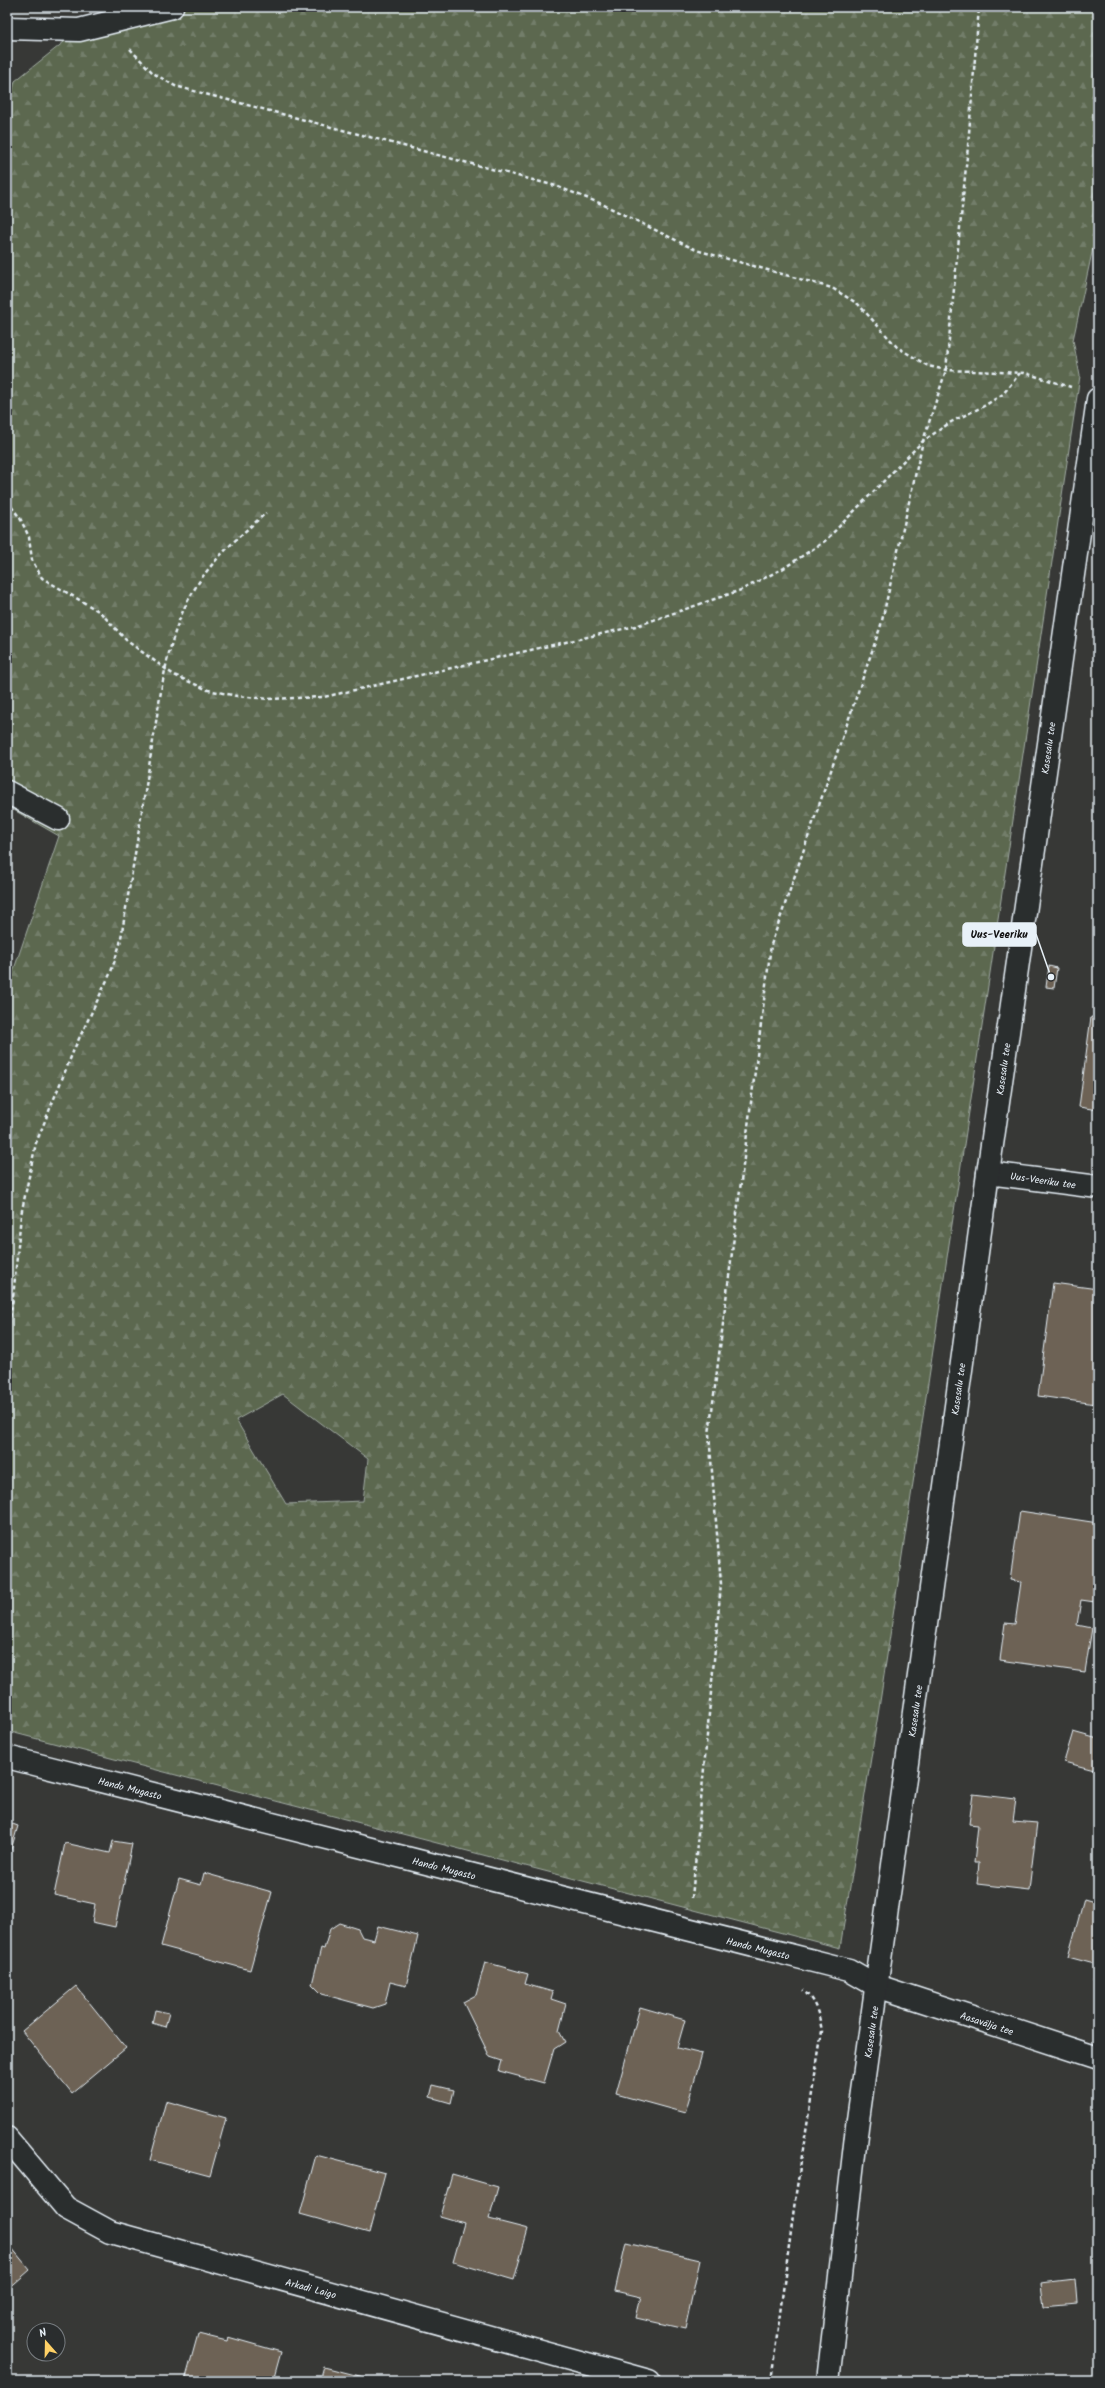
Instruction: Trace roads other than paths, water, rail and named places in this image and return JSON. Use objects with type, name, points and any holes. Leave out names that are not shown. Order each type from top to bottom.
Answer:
[{"type":"street","points":[[7,28],[79,30],[172,7]]},
{"type":"street","name":"Kasesalu tee","points":[[828,2381],[857,2127],[988,1173],[1098,399]]},
{"type":"street","points":[[7,792],[58,819]]},
{"type":"street","name":"Uus-Veeriku tee","points":[[988,1173],[1098,1188]]},
{"type":"street","name":"Hando Mugasto","points":[[7,1757],[849,1970],[877,1986]]},
{"type":"street","name":"Aasavälja tee","points":[[877,1986],[1098,2058]]},
{"type":"street","name":"Arkadi Laigo","points":[[7,2138],[66,2208],[110,2232],[649,2381]]},
{"type":"place","name":"Uus-Veeriku","points":[[1051,977]]}]
